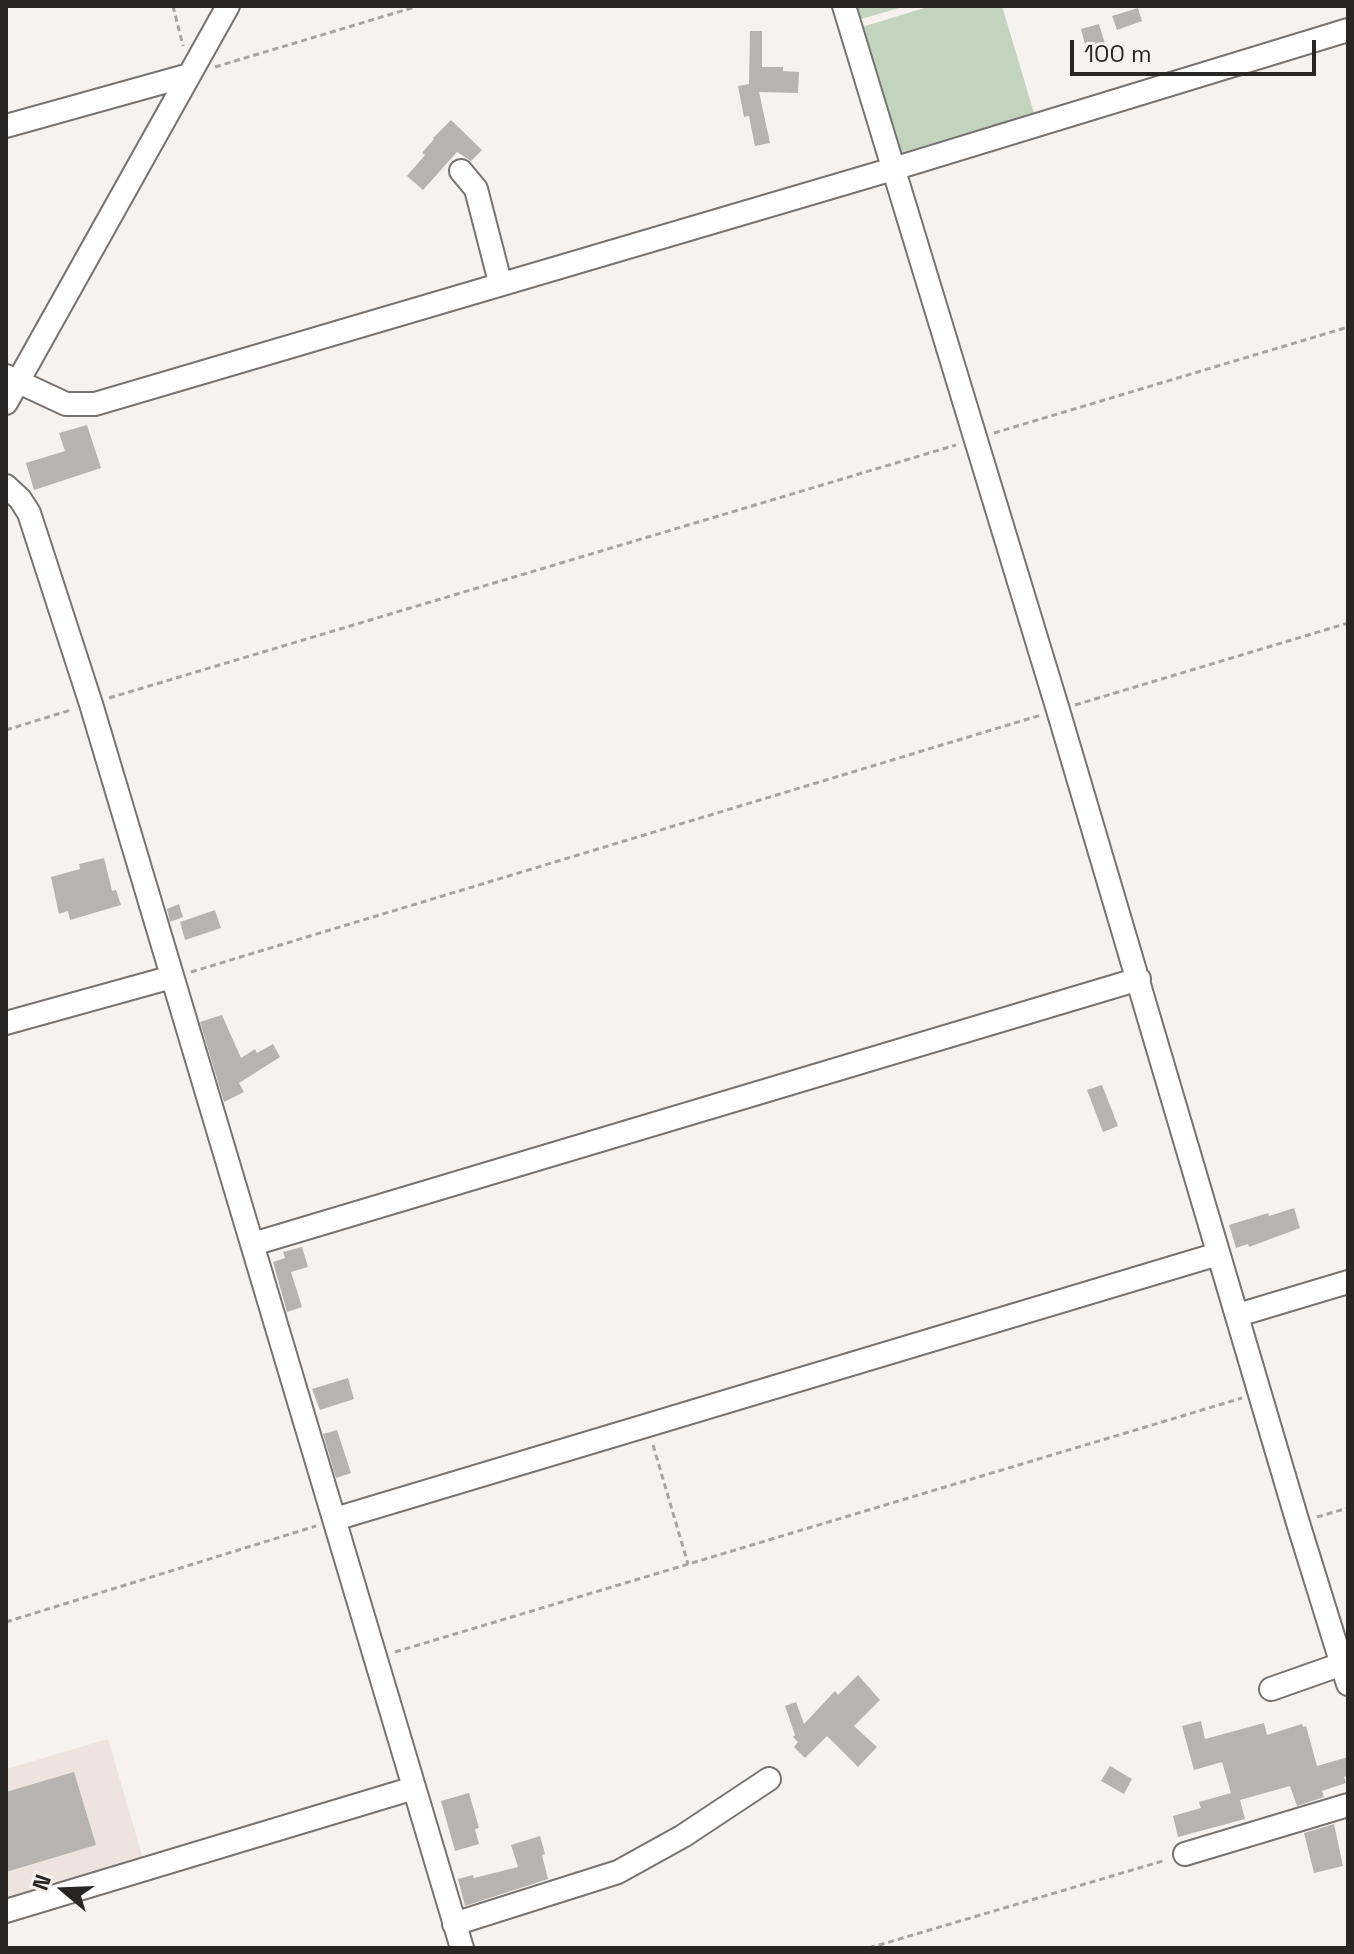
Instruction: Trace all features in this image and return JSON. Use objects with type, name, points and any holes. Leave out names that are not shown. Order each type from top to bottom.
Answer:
[{"type":"street","points":[[6,403],[12,379],[228,6]]},
{"type":"street","points":[[844,6],[1139,979],[1218,1254],[1345,1674],[1271,1689]]},
{"type":"street","points":[[12,379],[66,404],[95,404],[500,282],[893,169],[1348,30]]},
{"type":"street","points":[[6,126],[189,75]]},
{"type":"street","points":[[461,171],[476,189],[500,282]]},
{"type":"street","points":[[6,486],[29,513],[91,704],[462,1948]]},
{"type":"street","points":[[6,1023],[172,977]]},
{"type":"street","points":[[253,1244],[1139,979]]},
{"type":"street","points":[[335,1519],[1218,1254]]},
{"type":"street","points":[[1238,1315],[1348,1282]]},
{"type":"street","points":[[454,1924],[618,1872],[683,1836],[769,1779]]},
{"type":"street","points":[[6,1911],[414,1788]]},
{"type":"street","points":[[1185,1854],[1348,1805]]},
{"type":"path","points":[[173,6],[189,75],[418,6]]},
{"type":"path","points":[[6,730],[1348,327]]},
{"type":"path","points":[[172,977],[1348,623]]},
{"type":"path","points":[[376,1658],[1260,1393]]},
{"type":"path","points":[[648,1426],[688,1564]]},
{"type":"path","points":[[1298,1523],[1348,1508]]},
{"type":"path","points":[[6,1622],[335,1519]]},
{"type":"path","points":[[869,1948],[1185,1854]]},
{"type":"shaded area","points":[[108,1739],[144,1862],[6,1903],[6,1769]]},
{"type":"green space","points":[[857,6],[906,6],[861,19]]},
{"type":"green space","points":[[931,6],[1002,6],[1034,113],[900,153],[862,27]]},
{"type":"building","points":[[1138,8],[1142,21],[1117,30],[1112,16]]},
{"type":"building","points":[[1099,24],[1106,47],[1087,52],[1081,29]]},
{"type":"building","points":[[750,31],[762,31],[762,67],[783,67],[783,71],[799,72],[798,93],[759,92],[770,143],[755,146],[749,116],[744,117],[738,86],[749,84]]},
{"type":"building","points":[[451,120],[482,150],[471,161],[457,152],[423,190],[407,176],[425,155],[422,153],[433,138]]},
{"type":"building","points":[[87,425],[101,468],[34,490],[26,463],[65,451],[59,433]]},
{"type":"building","points":[[104,858],[112,891],[116,890],[121,905],[70,920],[68,911],[59,914],[51,877],[80,869],[79,864]]},
{"type":"building","points":[[179,904],[183,917],[170,922],[167,909]]},
{"type":"building","points":[[215,910],[221,928],[185,940],[180,922]]},
{"type":"building","points":[[222,1015],[241,1058],[255,1049],[257,1053],[273,1044],[280,1057],[239,1083],[244,1092],[224,1102],[200,1022]]},
{"type":"building","points":[[1102,1085],[1118,1126],[1103,1132],[1087,1090]]},
{"type":"building","points":[[1294,1208],[1300,1228],[1249,1247],[1248,1244],[1236,1248],[1229,1225]]},
{"type":"building","points":[[302,1247],[308,1267],[291,1272],[302,1307],[287,1312],[273,1262],[285,1258],[283,1252]]},
{"type":"building","points":[[348,1378],[354,1399],[320,1410],[312,1389]]},
{"type":"building","points":[[337,1430],[351,1473],[336,1478],[323,1434]]},
{"type":"building","points":[[858,1675],[880,1700],[854,1726],[877,1747],[858,1767],[827,1736],[805,1758],[794,1747],[798,1742],[793,1737],[795,1735],[785,1706],[796,1702],[804,1724],[835,1691],[838,1695]]},
{"type":"building","points":[[1201,1721],[1205,1739],[1264,1723],[1267,1735],[1302,1724],[1306,1726],[1317,1766],[1348,1757],[1348,1775],[1344,1777],[1346,1783],[1322,1791],[1324,1797],[1297,1806],[1290,1786],[1240,1800],[1245,1819],[1178,1837],[1173,1816],[1201,1808],[1199,1802],[1231,1793],[1222,1762],[1194,1770],[1182,1726]]},
{"type":"building","points":[[1110,1766],[1132,1779],[1124,1794],[1101,1781]]},
{"type":"building","points":[[74,1772],[96,1845],[6,1872],[6,1792]]},
{"type":"building","points":[[469,1793],[479,1828],[475,1829],[479,1844],[455,1851],[441,1801]]},
{"type":"building","points":[[1334,1824],[1343,1866],[1314,1873],[1304,1833]]},
{"type":"building","points":[[540,1836],[548,1879],[465,1906],[458,1879],[518,1867],[511,1845]]}]
